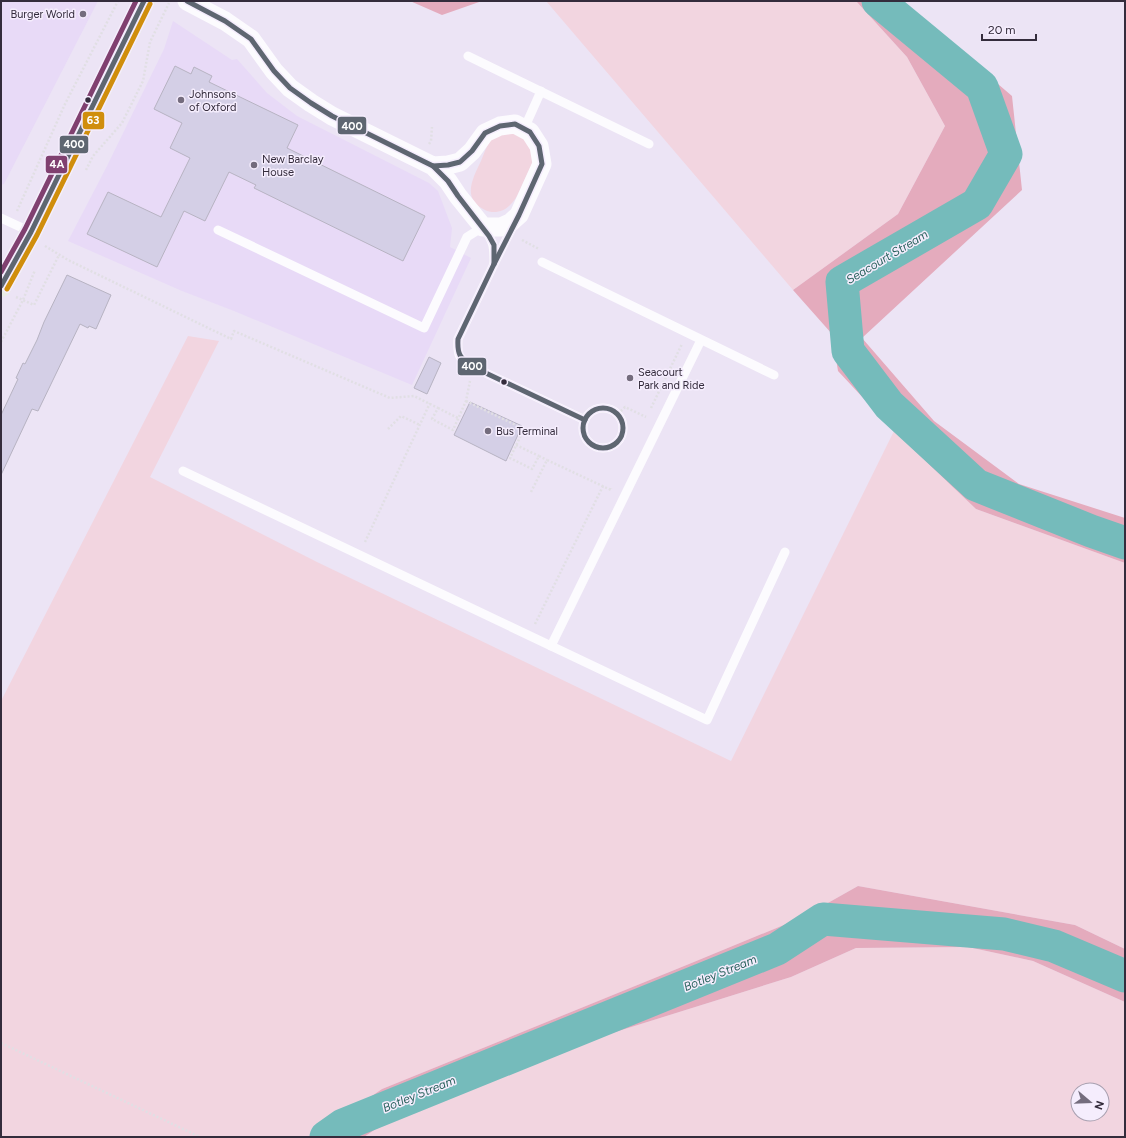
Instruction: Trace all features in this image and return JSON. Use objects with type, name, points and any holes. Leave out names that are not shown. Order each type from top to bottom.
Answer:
[{"type":"main road","points":[[1,286],[40,236],[144,1]]},
{"type":"street","points":[[187,1],[225,21],[251,39],[274,71],[290,88],[311,103],[332,116],[433,166],[448,181],[483,227],[502,227],[510,223],[519,215],[542,164],[539,146],[530,132],[514,124],[500,126],[485,133],[472,151],[460,162],[448,165],[433,166]]},
{"type":"lane","points":[[468,56],[649,144]]},
{"type":"lane","points":[[524,129],[541,91]]},
{"type":"lane","points":[[519,215],[458,339],[457,352],[462,360],[473,367],[584,420]]},
{"type":"lane","points":[[1,218],[40,236]]},
{"type":"lane","points":[[218,230],[424,328],[467,237],[483,227],[494,245],[494,264]]},
{"type":"lane","points":[[542,262],[774,375]]},
{"type":"lane","points":[[551,646],[701,340]]},
{"type":"lane","points":[[606,407],[613,410],[622,419],[624,425],[622,437],[613,446],[607,448],[595,446],[586,438],[583,426],[584,420],[593,410],[606,407]]},
{"type":"lane","points":[[183,471],[708,720],[785,552]]},
{"type":"path","points":[[11,223],[64,104],[118,1]]},
{"type":"path","points":[[86,170],[93,156],[122,123],[143,81],[150,42],[170,1]]},
{"type":"path","points":[[40,236],[46,247]]},
{"type":"path","points":[[40,236],[46,247],[59,255],[231,339],[234,331],[390,398],[414,396],[458,418]]},
{"type":"path","points":[[43,253],[46,247]]},
{"type":"path","points":[[23,300],[34,305],[59,255]]},
{"type":"path","points":[[1,342],[23,300],[36,266]]},
{"type":"path","points":[[618,414],[625,407],[646,417],[687,333]]},
{"type":"path","points":[[438,408],[432,419],[453,430],[466,401],[473,367]]},
{"type":"path","points":[[466,401],[524,429],[510,458],[532,469],[539,456]]},
{"type":"path","points":[[359,554],[430,404]]},
{"type":"path","points":[[388,429],[401,416],[420,426]]},
{"type":"path","points":[[516,445],[611,490],[614,483]]},
{"type":"path","points":[[532,492],[547,460]]},
{"type":"path","points":[[530,635],[603,486]]},
{"type":"path","points":[[1,1043],[200,1137]]},
{"type":"shaded area","points":[[1,1],[98,1],[4,184],[1,185]]},
{"type":"shaded area","points":[[410,1],[482,1],[442,15]]},
{"type":"shaded area","points":[[546,1],[856,1],[907,57],[945,126],[898,214],[793,290]]},
{"type":"shaded area","points":[[856,1],[904,1],[908,7],[1012,96],[1022,190],[862,338],[934,421],[1019,484],[1125,518],[1125,563],[976,509],[894,431],[838,371],[832,334],[793,290],[898,214],[945,126],[907,57]]},
{"type":"shaded area","points":[[173,21],[232,60],[237,59],[267,93],[297,116],[429,183],[438,191],[452,228],[450,247],[471,258],[412,385],[182,291],[68,241],[107,166],[164,49]]},
{"type":"shaded area","points":[[506,132],[518,134],[527,141],[533,155],[533,159],[515,200],[502,211],[488,211],[473,200],[471,194],[472,181],[490,141]]},
{"type":"shaded area","points":[[188,336],[219,341],[150,477],[317,562],[731,761],[894,431],[976,509],[1125,563],[1125,949],[1075,925],[858,886],[803,917],[382,1089],[312,1137],[1,1137],[1,701]]},
{"type":"shaded area","points":[[858,886],[1075,925],[1125,949],[1125,1002],[1033,961],[968,947],[856,948],[791,977],[577,1044],[381,1118],[383,1124],[364,1137],[312,1137],[382,1089],[803,917]]},
{"type":"shaded area","points":[[968,947],[1033,961],[1125,1002],[1125,1137],[364,1137],[383,1124],[381,1118],[577,1044],[791,977],[856,948]]},
{"type":"building","name":"New Barclay House","points":[[175,66],[191,74],[194,67],[212,76],[209,82],[298,125],[287,148],[425,216],[403,261],[254,188],[256,185],[229,172],[205,221],[184,211],[157,267],[87,234],[108,192],[161,217],[190,158],[170,148],[182,123],[154,109]]},
{"type":"building","points":[[67,275],[111,295],[96,329],[89,326],[88,328],[80,324],[38,411],[32,409],[1,475],[1,415],[18,379],[16,378],[23,363],[25,364],[37,340]]},
{"type":"building","points":[[429,357],[441,363],[427,394],[414,388]]},
{"type":"building","name":"Bus Terminal","points":[[470,402],[522,426],[506,461],[454,435]]},
{"type":"waterway","name":"Seacourt Stream","points":[[878,1],[982,87],[1006,154],[977,204],[842,282],[848,351],[889,405],[976,485],[1125,543]]},
{"type":"waterway","name":"Botley Stream","points":[[326,1137],[343,1125],[777,949],[823,919],[1004,934],[1054,946],[1125,976]]},
{"type":"transit line","name":"4A","points":[[1,272],[25,229],[136,1]]},
{"type":"transit line","name":"400","points":[[1,286],[31,232],[144,1]]},
{"type":"transit line","name":"400","points":[[187,1],[225,21],[251,39],[274,71],[290,88],[311,103],[332,116],[433,166],[448,181],[489,236],[494,245],[494,264]]},
{"type":"transit line","name":"63","points":[[7,289],[37,235],[150,4]]},
{"type":"transit line","name":"400","points":[[433,166],[448,165],[460,162],[472,151],[485,133],[500,126],[515,124],[530,132],[539,146],[542,164],[519,215],[458,339],[458,349],[460,356],[473,367],[585,420]]},
{"type":"transit line","name":"400","points":[[607,408],[614,411],[620,417],[623,428],[622,436],[614,445],[607,448],[599,448],[592,445],[584,436],[583,424],[586,417],[595,409],[607,408]]},
{"type":"place","name":"Burger World","points":[[83,14]]},
{"type":"place","name":"Johnsons of Oxford","points":[[181,100]]},
{"type":"place","name":"New Barclay House","points":[[254,165]]},
{"type":"place","name":"Seacourt Park and Ride","points":[[630,378]]},
{"type":"place","name":"Bus Terminal","points":[[488,431]]}]
